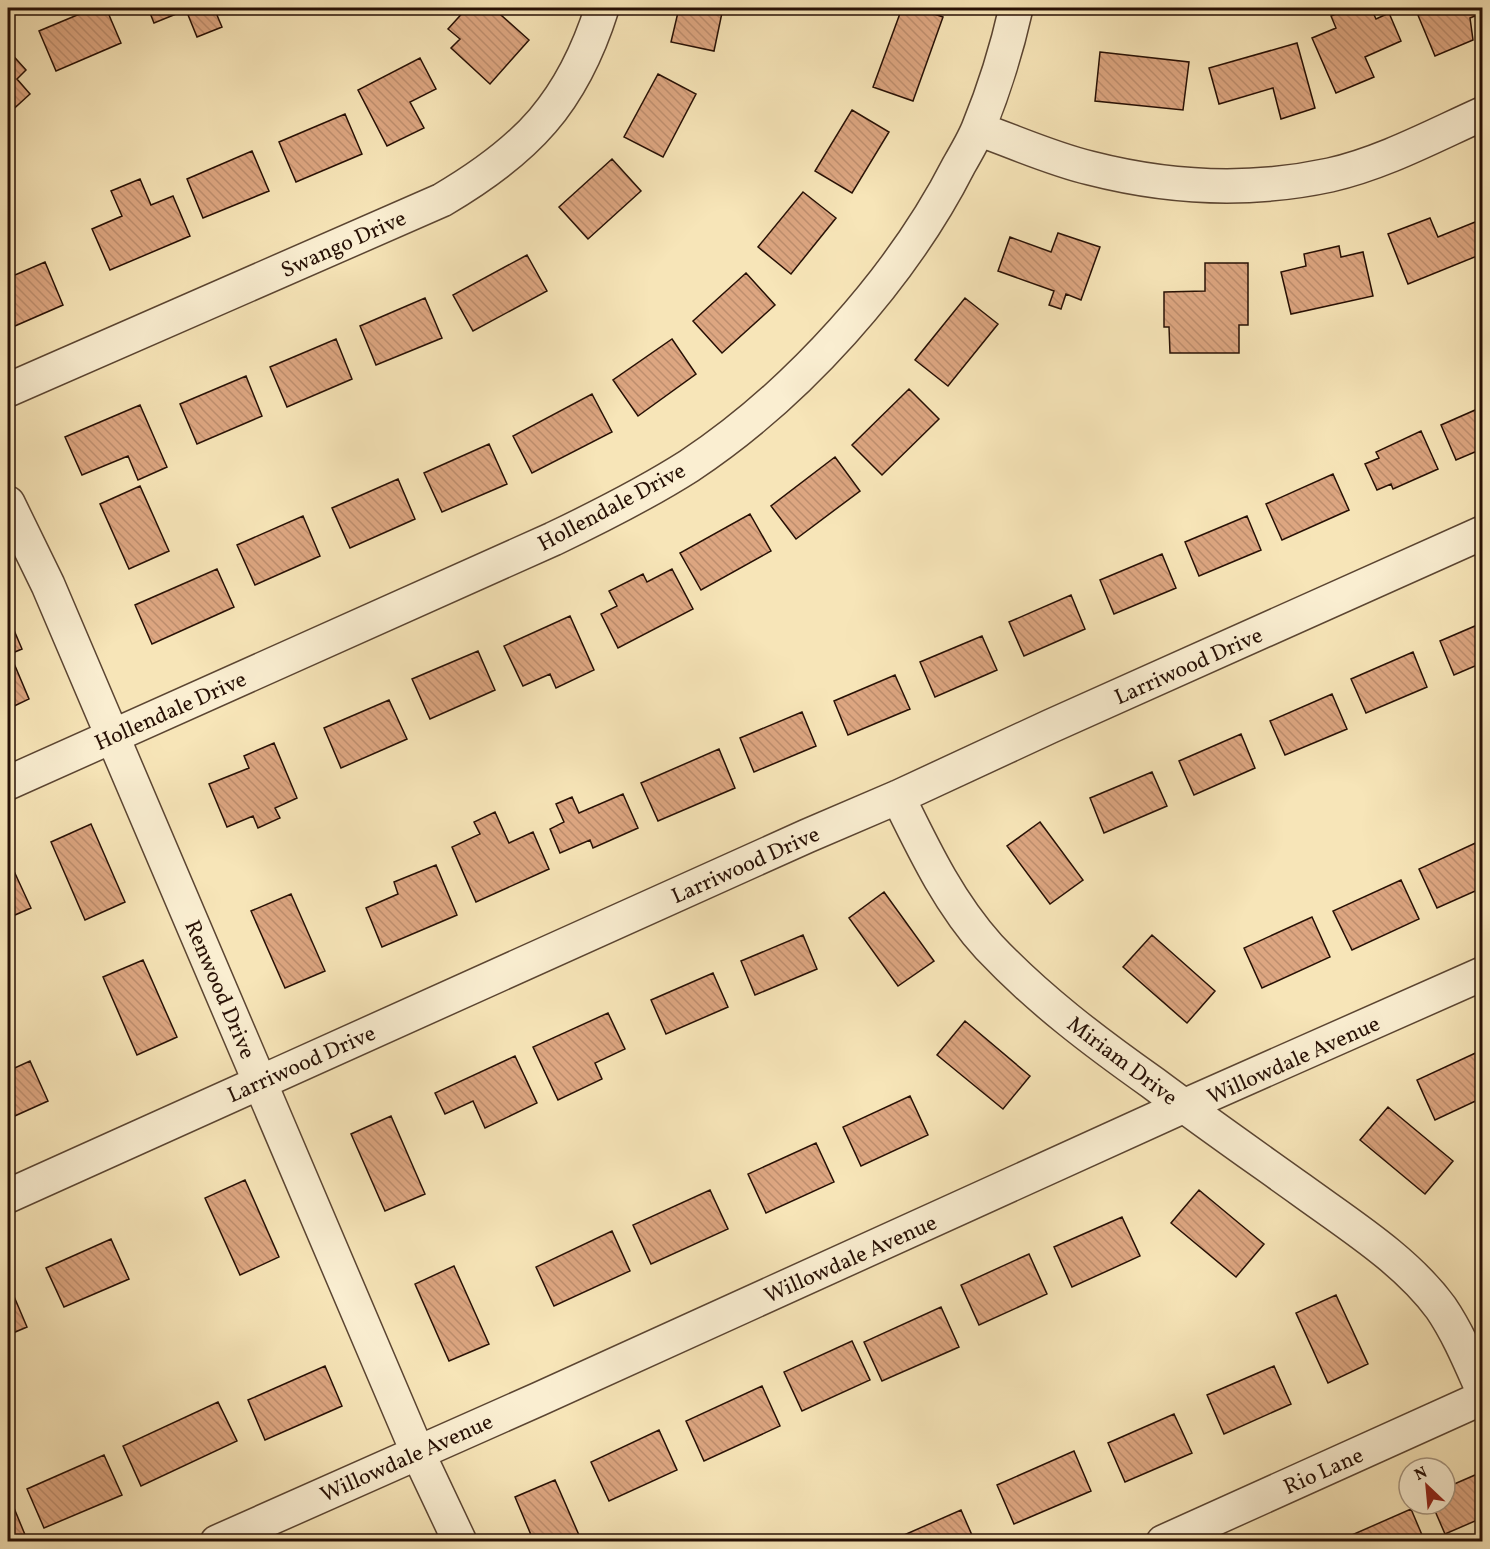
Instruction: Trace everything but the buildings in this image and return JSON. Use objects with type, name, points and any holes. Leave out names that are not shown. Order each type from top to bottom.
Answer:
[{"type":"street","name":"Swango Drive","points":[[8,390],[442,200],[478,179],[517,150],[547,118],[570,84],[592,40],[602,8]]},
{"type":"street","name":"Hollendale Drive","points":[[8,783],[622,506],[689,465],[749,420],[805,370],[859,312],[914,242],[945,192],[978,129],[1008,41],[1016,8]]},
{"type":"street","points":[[978,129],[1088,168],[1148,181],[1208,186],[1277,183],[1331,175],[1375,161],[1482,114]]},
{"type":"street","name":"Renwood Drive","points":[[8,503],[48,585],[417,1451],[460,1542]]},
{"type":"street","name":"Larriwood Drive","points":[[8,1196],[1482,533]]},
{"type":"street","name":"Miriam Drive","points":[[898,797],[951,898],[988,946],[1039,996],[1115,1056],[1375,1244],[1417,1281],[1441,1308],[1482,1389]]},
{"type":"street","name":"Willowdale Avenue","points":[[217,1542],[1482,974]]},
{"type":"street","name":"Rio Lane","points":[[1163,1542],[1482,1398]]}]
